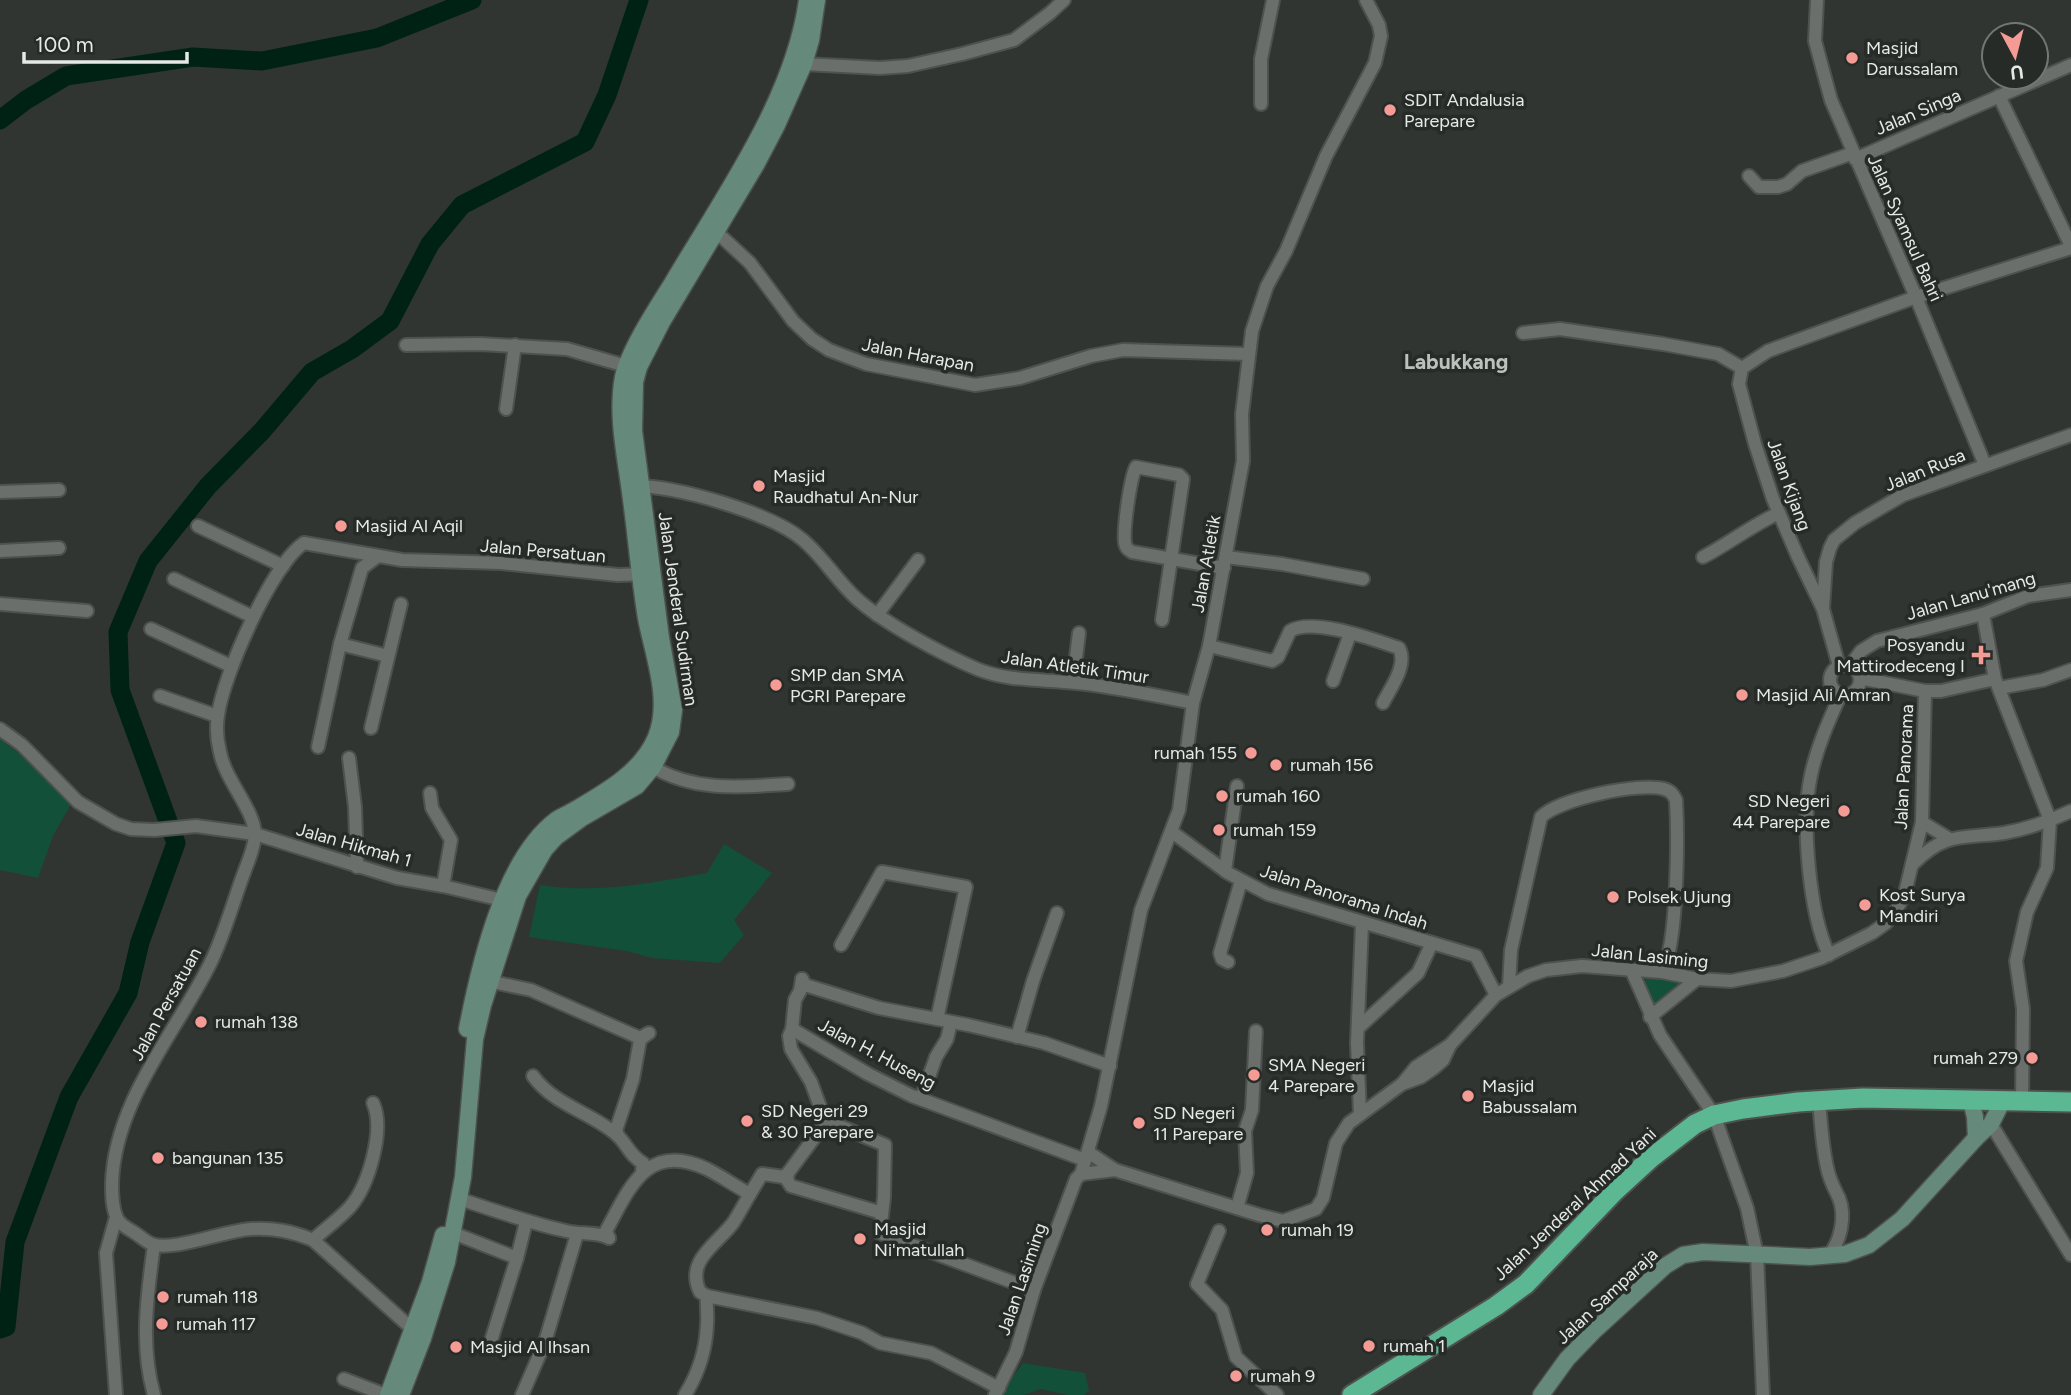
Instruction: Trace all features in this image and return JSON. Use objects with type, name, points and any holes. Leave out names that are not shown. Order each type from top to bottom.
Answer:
[{"type":"highway","name":"Jalan Jenderal Ahmad Yani","points":[[1352,1395],[1399,1368],[1526,1284],[1615,1191],[1651,1158],[1695,1124],[1714,1115],[1743,1109],[1819,1101],[1910,1098],[2071,1102]]},
{"type":"main road","name":"Jalan Jenderal Sudirman","points":[[635,486],[634,403],[639,366],[713,235],[742,176],[783,84],[798,41],[807,0]]},
{"type":"main road","name":"Jalan Jenderal Sudirman","points":[[401,1395],[418,1335],[453,1233],[460,1199],[475,1039],[484,980],[502,900],[527,854],[556,820],[618,783],[638,765],[656,735],[662,715],[662,695],[647,575],[621,402],[626,366],[655,310],[777,125],[804,64],[817,0]]},
{"type":"main road","name":"Jalan Jenderal Sudirman","points":[[441,1265],[464,1046],[484,980],[519,896],[545,849],[556,836],[637,786],[653,767],[671,732],[674,710],[647,575]]},
{"type":"main road","points":[[1971,1101],[1976,1138]]},
{"type":"main road","name":"Jalan Samparaja","points":[[1541,1395],[1567,1359],[1595,1330],[1674,1259],[1703,1252],[1828,1256],[1859,1250],[1885,1234],[1902,1219],[2012,1102]]},
{"type":"main road","name":"Jalan Jenderal Sudirman","points":[[387,1395],[418,1335]]},
{"type":"street","points":[[804,64],[880,68],[908,66],[962,54],[1014,40],[1064,0]]},
{"type":"street","points":[[1261,104],[1261,59],[1273,0]]},
{"type":"street","name":"Jalan Atletik","points":[[1086,1156],[1110,1066],[1141,911],[1172,832],[1182,792],[1193,703],[1209,646],[1242,461],[1242,414],[1247,354],[1258,307],[1291,239],[1326,156],[1375,63],[1381,36],[1376,15],[1366,0]]},
{"type":"street","name":"Jalan Syamsul Bahri","points":[[1817,0],[1815,41],[1831,100],[1985,465]]},
{"type":"street","name":"Jalan Singa","points":[[1749,176],[1759,187],[1787,184],[1802,171],[1854,156],[2071,65]]},
{"type":"street","points":[[1523,332],[1560,329],[1663,344],[1718,354],[1742,368],[1768,351],[1916,297],[2071,247],[1999,96]]},
{"type":"street","name":"Jalan Harapan","points":[[713,235],[723,238],[750,263],[793,321],[812,339],[830,350],[866,364],[975,385],[1020,378],[1091,356],[1123,350],[1247,354]]},
{"type":"street","points":[[406,345],[515,345],[567,349],[626,366]]},
{"type":"street","points":[[506,409],[515,345]]},
{"type":"street","name":"Jalan Kijang","points":[[1742,368],[1739,384],[1755,444],[1779,513],[1823,609]]},
{"type":"street","name":"Jalan Rusa","points":[[1823,609],[1826,562],[1834,540],[1855,523],[1903,495],[2071,435]]},
{"type":"street","points":[[1162,620],[1171,558],[1183,479],[1179,475],[1138,466],[1134,470],[1128,501],[1125,545],[1132,552],[1171,558],[1363,579]]},
{"type":"street","name":"Jalan Atletik Timur","points":[[635,486],[679,493],[740,509],[790,530],[812,548],[857,599],[877,615],[977,669],[1014,678],[1124,688],[1193,703]]},
{"type":"street","points":[[0,492],[59,490]]},
{"type":"street","points":[[1703,557],[1737,538],[1751,526],[1779,513]]},
{"type":"street","points":[[198,526],[283,566]]},
{"type":"street","name":"Jalan Persatuan","points":[[116,1217],[112,1192],[115,1154],[126,1115],[217,949],[248,864],[255,834],[241,797],[225,773],[217,734],[218,716],[231,666],[253,617],[291,554],[304,543],[318,543],[402,560],[500,563],[618,575],[647,575]]},
{"type":"street","points":[[0,551],[59,548]]},
{"type":"street","points":[[318,747],[340,644],[362,568],[378,556]]},
{"type":"street","points":[[877,615],[918,560]]},
{"type":"street","points":[[174,579],[253,617]]},
{"type":"street","name":"Jalan Lanu'mang","points":[[1844,666],[1877,641],[1983,614],[2028,596],[2071,590]]},
{"type":"street","points":[[0,604],[87,611]]},
{"type":"street","points":[[371,728],[401,604]]},
{"type":"street","points":[[1823,609],[1844,666]]},
{"type":"street","points":[[1983,614],[1997,683],[2050,820],[2047,868],[2027,912],[2016,961],[2023,1009],[2012,1102]]},
{"type":"street","points":[[1209,646],[1272,662],[1278,657],[1290,631],[1315,627],[1399,648],[1402,665],[1383,703]]},
{"type":"street","points":[[151,629],[231,666]]},
{"type":"street","points":[[1073,682],[1079,633]]},
{"type":"street","points":[[1334,681],[1350,634]]},
{"type":"street","points":[[340,644],[388,656]]},
{"type":"street","points":[[1844,666],[1857,670],[1860,678],[1860,685],[1848,694],[1833,690],[1830,682],[1832,672],[1844,666]]},
{"type":"street","points":[[1925,691],[2043,680],[2071,670]]},
{"type":"street","name":"Jalan Panorama","points":[[1829,955],[1872,933],[1896,911],[1905,894],[1923,822],[1925,691],[1860,678]]},
{"type":"street","points":[[1829,955],[1819,926],[1811,887],[1809,793],[1825,727],[1841,694]]},
{"type":"street","points":[[160,696],[218,716]]},
{"type":"street","name":"Jalan Hikmah 1","points":[[0,729],[22,745],[78,802],[116,824],[131,829],[196,826],[255,834],[397,878],[502,900]]},
{"type":"street","points":[[349,758],[355,807],[357,867]]},
{"type":"street","points":[[653,767],[681,782],[702,785],[788,784]]},
{"type":"street","points":[[1225,871],[1237,786]]},
{"type":"street","points":[[1509,986],[1511,950],[1541,817],[1560,806],[1595,795],[1639,788],[1661,788],[1673,794],[1676,800],[1677,843],[1671,949],[1661,972]]},
{"type":"street","points":[[430,793],[432,808],[451,840],[443,886]]},
{"type":"street","points":[[1913,863],[1926,850],[1948,838],[2004,833],[2071,811]]},
{"type":"street","points":[[1923,822],[1948,838]]},
{"type":"street","name":"Jalan Panorama Indah","points":[[1172,832],[1225,871],[1268,894],[1476,956],[1496,995]]},
{"type":"street","points":[[841,945],[882,872],[966,887],[937,1019]]},
{"type":"street","points":[[1228,961],[1222,959],[1220,953],[1241,881]]},
{"type":"street","points":[[1017,1037],[1057,913]]},
{"type":"street","points":[[1360,1114],[1358,1028],[1362,924]]},
{"type":"street","points":[[1358,1028],[1418,973],[1432,943]]},
{"type":"street","name":"Jalan Lasiming","points":[[1115,1170],[1283,1221],[1316,1209],[1323,1198],[1336,1143],[1342,1131],[1360,1114],[1402,1084],[1422,1077],[1434,1068],[1443,1060],[1450,1045],[1496,995],[1528,976],[1562,967],[1631,969],[1731,981],[1757,977],[1829,955]]},
{"type":"street","points":[[1631,969],[1660,1035],[1714,1115],[1744,1198],[1757,1255],[1763,1395]]},
{"type":"street","points":[[792,1029],[794,1000],[800,991],[802,979],[805,985],[861,1003],[1044,1043],[1110,1066]]},
{"type":"street","points":[[1650,1017],[1698,979]]},
{"type":"street","points":[[484,980],[531,990],[640,1038],[649,1033],[640,1040],[633,1079],[617,1130],[618,1136]]},
{"type":"street","points":[[921,1099],[936,1057],[947,1039],[951,1022]]},
{"type":"street","name":"Jalan H. Huseng","points":[[825,1120],[811,1082],[791,1049],[789,1036],[792,1029],[868,1074],[921,1099],[1086,1156],[1115,1170]]},
{"type":"street","points":[[1237,1209],[1247,1173],[1245,1130],[1252,1110],[1256,1031]]},
{"type":"street","points":[[533,1076],[546,1093],[618,1136],[631,1155],[643,1163],[642,1171]]},
{"type":"street","points":[[1819,1101],[1826,1164],[1843,1217],[1836,1246],[1828,1256]]},
{"type":"street","points":[[313,1240],[348,1209],[365,1181],[377,1132],[378,1114],[373,1103]]},
{"type":"street","points":[[997,1391],[931,1353],[880,1343],[862,1333],[817,1318],[707,1296],[700,1292],[696,1285],[698,1264],[731,1225],[762,1174],[784,1177],[825,1120],[884,1142],[880,1233],[1034,1290]]},
{"type":"street","points":[[1991,1124],[2071,1255]]},
{"type":"street","name":"Jalan Lasiming","points":[[997,1391],[1016,1352],[1034,1290],[1086,1156]]},
{"type":"street","points":[[460,1199],[526,1222],[577,1234],[597,1232],[609,1238],[606,1231],[642,1171],[653,1163],[692,1164],[707,1169],[750,1194]]},
{"type":"street","points":[[1081,1174],[1115,1170]]},
{"type":"street","points":[[788,1173],[787,1180],[791,1186],[882,1213]]},
{"type":"street","points":[[116,1217],[122,1225],[154,1245],[184,1243],[250,1229],[283,1229],[313,1240],[418,1335]]},
{"type":"street","points":[[116,1217],[106,1253],[117,1395]]},
{"type":"street","points":[[489,1344],[526,1222]]},
{"type":"street","points":[[1219,1231],[1198,1284],[1222,1310],[1236,1357],[1277,1395]]},
{"type":"street","points":[[453,1233],[517,1258]]},
{"type":"street","points":[[527,1392],[577,1234]]},
{"type":"street","points":[[154,1245],[146,1304],[147,1362],[154,1395]]},
{"type":"street","points":[[685,1395],[703,1354],[707,1329],[707,1296]]},
{"type":"street","points":[[344,1379],[387,1395]]},
{"type":"green space","points":[[0,739],[36,767],[72,802],[53,836],[38,878],[0,870]]},
{"type":"green space","points":[[724,844],[772,873],[734,920],[744,935],[720,963],[652,958],[627,951],[529,937],[540,885],[603,888],[707,873]]},
{"type":"green space","points":[[1648,975],[1688,981],[1652,1010],[1643,986]]},
{"type":"green space","points":[[1023,1363],[1085,1373],[1089,1391],[1084,1395],[1068,1395],[1041,1389],[1023,1395],[999,1395]]},
{"type":"waterway","points":[[0,120],[26,100],[66,76],[193,57],[262,61],[377,38],[472,0]]},
{"type":"waterway","points":[[0,1329],[6,1327],[15,1242],[69,1097],[128,993],[140,942],[176,843],[120,690],[118,632],[148,561],[208,486],[262,431],[312,372],[352,349],[390,321],[430,244],[462,205],[585,142],[607,95],[639,0]]},
{"type":"place","name":"Masjid Darussalam","points":[[1852,58]]},
{"type":"place","name":"SDIT Andalusia Parepare","points":[[1390,110]]},
{"type":"place","name":"Masjid Raudhatul An-Nur","points":[[759,486]]},
{"type":"place","name":"Masjid Al Aqil","points":[[341,526]]},
{"type":"place","name":"Posyandu Mattirodeceng I","points":[[1981,655]]},
{"type":"place","name":"SMP dan SMA PGRI Parepare","points":[[776,685]]},
{"type":"place","name":"Masjid Ali Amran","points":[[1742,695]]},
{"type":"place","name":"rumah 155","points":[[1251,753]]},
{"type":"place","name":"rumah 156","points":[[1276,765]]},
{"type":"place","name":"rumah 160","points":[[1222,796]]},
{"type":"place","name":"SD Negeri 44 Parepare","points":[[1844,811]]},
{"type":"place","name":"rumah 159","points":[[1219,830]]},
{"type":"place","name":"Polsek Ujung","points":[[1613,897]]},
{"type":"place","name":"Kost Surya Mandiri","points":[[1865,905]]},
{"type":"place","name":"rumah 138","points":[[201,1022]]},
{"type":"place","name":"rumah 279","points":[[2032,1058]]},
{"type":"place","name":"SMA Negeri 4 Parepare","points":[[1254,1075]]},
{"type":"place","name":"Masjid Babussalam","points":[[1468,1096]]},
{"type":"place","name":"SD Negeri 29 & 30 Parepare","points":[[747,1121]]},
{"type":"place","name":"SD Negeri 11 Parepare","points":[[1139,1123]]},
{"type":"place","name":"bangunan 135","points":[[158,1158]]},
{"type":"place","name":"rumah 19","points":[[1267,1230]]},
{"type":"place","name":"Masjid Ni'matullah","points":[[860,1239]]},
{"type":"place","name":"rumah 118","points":[[163,1297]]},
{"type":"place","name":"rumah 117","points":[[162,1324]]},
{"type":"place","name":"rumah 1","points":[[1369,1346]]},
{"type":"place","name":"Masjid Al Ihsan","points":[[456,1347]]},
{"type":"place","name":"rumah 9","points":[[1236,1376]]},
{"type":"district","name":"Labukkang","points":[[1456,362]]}]
